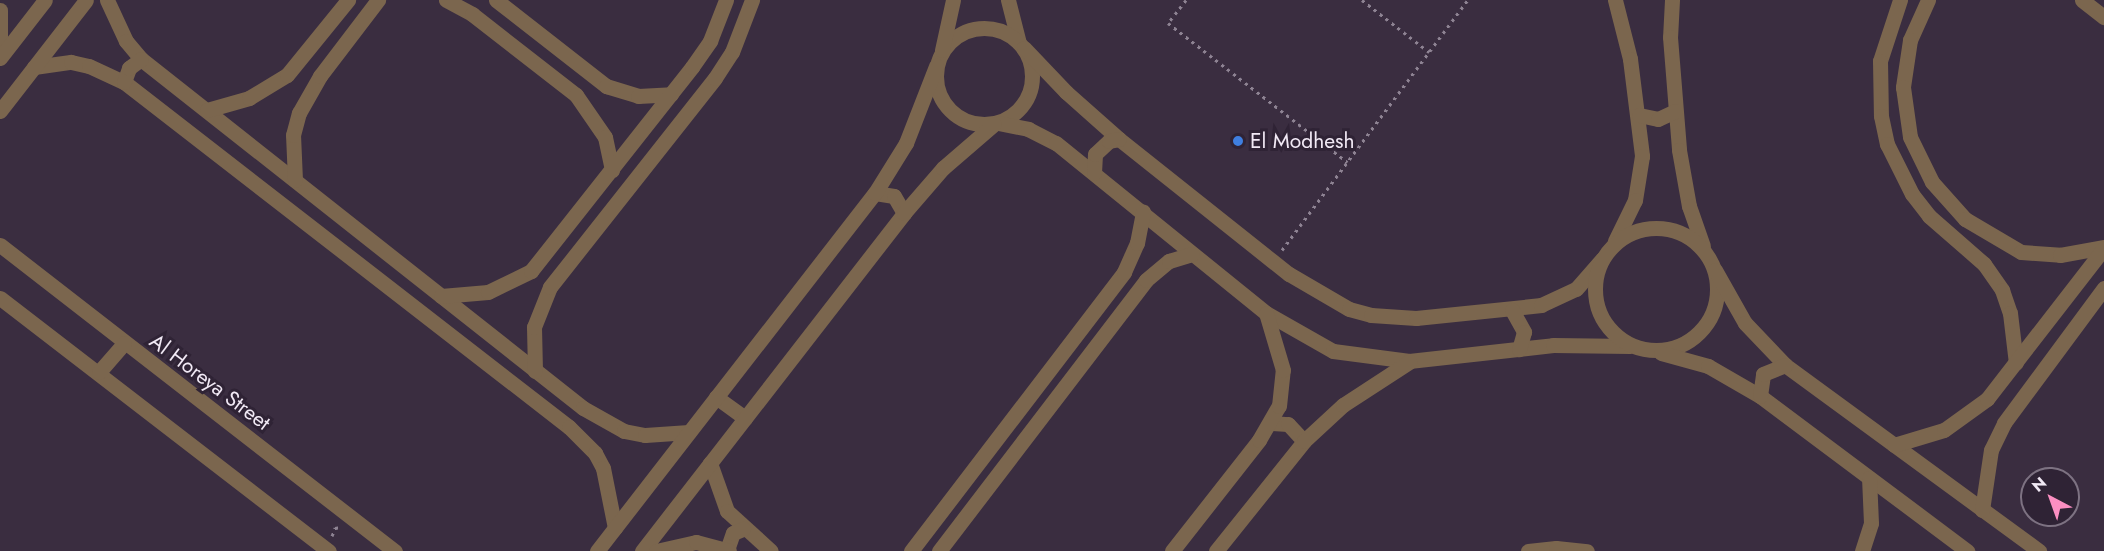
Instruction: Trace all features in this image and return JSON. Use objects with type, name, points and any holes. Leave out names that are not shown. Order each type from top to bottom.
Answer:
[{"type":"street","points":[[0,58],[45,0]]},
{"type":"street","points":[[0,111],[86,0]]},
{"type":"street","points":[[107,0],[126,41],[141,59],[583,408],[624,431],[645,435],[689,432]]},
{"type":"street","points":[[207,110],[249,98],[301,61],[348,0]]},
{"type":"street","points":[[295,180],[293,135],[299,113],[320,76],[378,0]]},
{"type":"street","points":[[446,0],[474,7],[576,95],[604,137],[612,170]]},
{"type":"street","points":[[496,0],[591,77],[638,96],[672,94]]},
{"type":"street","points":[[441,296],[488,292],[531,271],[672,94],[710,41],[726,0]]},
{"type":"street","points":[[535,371],[534,327],[550,286],[715,78],[732,52],[752,0]]},
{"type":"street","points":[[597,551],[875,193],[906,143],[942,51],[953,0]]},
{"type":"street","points":[[642,551],[904,213],[943,168],[996,123],[1017,111],[1030,92],[1031,62],[1022,45],[1008,0]]},
{"type":"street","points":[[942,51],[964,32],[979,28],[1008,34],[1022,45],[1066,93],[1119,139],[1274,261],[1328,299],[1371,315],[1416,318],[1512,310],[1559,299],[1576,289],[1614,243],[1627,221],[1640,178],[1639,115],[1615,0]]},
{"type":"street","points":[[1672,0],[1675,111],[1689,206],[1705,252],[1745,323],[1785,365],[1982,510],[2021,545],[2039,551]]},
{"type":"street","points":[[1900,0],[1886,34],[1879,88],[1881,116],[1898,170],[1929,216],[1972,252],[2002,290],[2010,314],[2016,363]]},
{"type":"street","points":[[1928,0],[1910,40],[1903,87],[1910,136],[1923,167],[1947,201],[1986,235],[2021,252],[2040,256],[2104,247]]},
{"type":"street","points":[[2082,0],[2104,17]]},
{"type":"street","points":[[0,10],[0,58]]},
{"type":"street","points":[[124,81],[129,68],[141,59]]},
{"type":"street","points":[[301,61],[306,74],[320,76]]},
{"type":"street","points":[[34,67],[71,62],[90,66],[124,81],[569,427],[595,453],[603,468],[615,528]]},
{"type":"street","points":[[936,66],[940,98],[950,111],[970,122],[996,123],[1042,135],[1094,172],[1266,313],[1333,351],[1409,362],[1519,349],[1630,346],[1708,366],[1760,396],[1967,551]]},
{"type":"street","points":[[576,95],[588,90],[591,77]]},
{"type":"street","points":[[1879,88],[1903,87]]},
{"type":"street","points":[[1639,115],[1658,119],[1675,111]]},
{"type":"street","points":[[1094,172],[1095,153],[1109,141],[1119,139]]},
{"type":"street","points":[[875,193],[894,196],[904,213]]},
{"type":"street","points":[[911,551],[1124,272],[1137,243],[1143,213]]},
{"type":"street","points":[[1614,243],[1631,232],[1651,227],[1672,229],[1690,238],[1705,252]]},
{"type":"street","points":[[1972,252],[1983,247],[1986,235]]},
{"type":"street","name":"Al Horeya Street","points":[[1,244],[124,343],[395,551]]},
{"type":"street","points":[[1894,445],[1944,430],[1967,416],[2004,379],[2104,247]]},
{"type":"street","points":[[939,551],[1146,280],[1169,261],[1192,254]]},
{"type":"street","points":[[1602,259],[1595,278],[1594,298],[1600,318],[1613,334],[1630,346]]},
{"type":"street","points":[[1649,351],[1679,346],[1704,328],[1714,310],[1718,290],[1715,270]]},
{"type":"street","points":[[531,271],[538,282],[550,286]]},
{"type":"street","points":[[1982,510],[1991,450],[2023,393],[2104,288]]},
{"type":"street","points":[[0,298],[99,372],[311,544],[333,546]]},
{"type":"street","points":[[1512,310],[1524,332],[1519,349]]},
{"type":"street","points":[[1172,551],[1272,423],[1283,388],[1283,369],[1266,313]]},
{"type":"street","points":[[99,372],[124,343]]},
{"type":"street","points":[[1216,551],[1304,441],[1343,405],[1409,362]]},
{"type":"street","points":[[1760,396],[1758,390],[1763,374],[1785,365]]},
{"type":"street","points":[[2004,379],[2011,389],[2023,393]]},
{"type":"street","points":[[716,397],[745,418]]},
{"type":"street","points":[[569,427],[579,420],[583,408]]},
{"type":"street","points":[[1272,423],[1288,424],[1304,441]]},
{"type":"street","points":[[710,464],[718,496],[743,529],[771,551]]},
{"type":"street","points":[[1862,551],[1871,523],[1869,478]]},
{"type":"street","points":[[656,551],[696,542],[728,550],[732,533],[743,529]]},
{"type":"street","points":[[1527,551],[1556,548],[1587,551]]},
{"type":"path","points":[[1186,0],[1168,23],[1347,162]]},
{"type":"path","points":[[1362,0],[1429,52]]},
{"type":"path","points":[[1274,261],[1468,0]]},
{"type":"path","points":[[333,546],[332,532],[340,527],[345,529]]},
{"type":"place","name":"El Modhesh","points":[[1238,141]]}]
